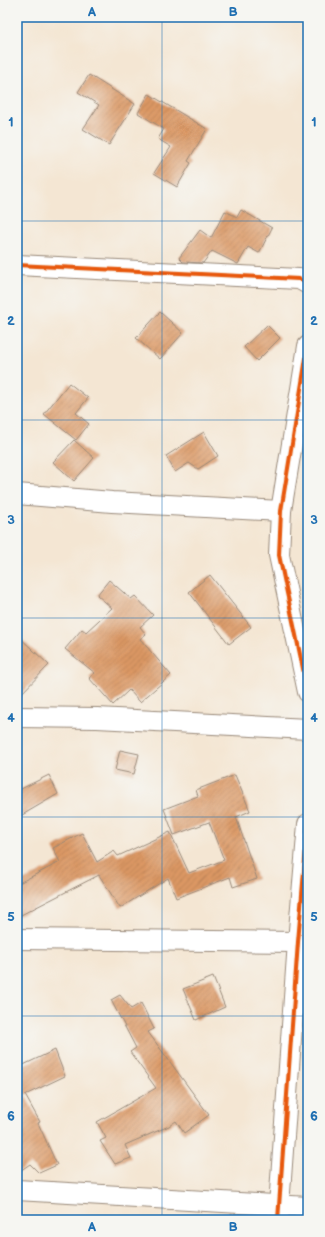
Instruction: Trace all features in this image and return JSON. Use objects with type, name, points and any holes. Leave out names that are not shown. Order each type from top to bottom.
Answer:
[{"type":"street","points":[[17,265],[299,279],[308,284]]},
{"type":"street","points":[[308,346],[281,511],[279,555],[308,692]]},
{"type":"street","points":[[17,494],[112,502],[281,511]]},
{"type":"street","points":[[17,717],[97,718],[308,729]]},
{"type":"street","points":[[279,1212],[308,824]]},
{"type":"street","points":[[17,939],[298,942]]},
{"type":"street","points":[[17,1190],[279,1212],[308,1207]]},
{"type":"building","points":[[89,75],[135,104],[109,145],[83,129],[99,105],[78,92]]},
{"type":"building","points":[[149,94],[207,129],[188,161],[191,163],[177,187],[154,173],[171,147],[158,139],[164,129],[138,113]]},
{"type":"building","points":[[241,210],[272,228],[259,253],[248,247],[238,264],[212,251],[203,263],[183,262],[179,258],[200,230],[211,238],[225,211],[237,217]]},
{"type":"building","points":[[160,312],[183,333],[160,359],[136,338]]},
{"type":"building","points":[[267,325],[280,338],[257,361],[244,347]]},
{"type":"building","points":[[69,383],[88,398],[76,413],[89,424],[76,440],[44,414]]},
{"type":"building","points":[[204,432],[218,456],[198,469],[189,463],[175,472],[166,456]]},
{"type":"building","points":[[74,440],[94,458],[74,481],[53,462]]},
{"type":"building","points":[[210,575],[251,627],[229,644],[189,592]]},
{"type":"building","points":[[109,580],[131,599],[135,596],[153,615],[140,627],[146,634],[140,639],[171,675],[140,702],[129,690],[113,705],[89,678],[95,673],[65,649],[82,629],[86,632],[112,608],[97,595]]},
{"type":"building","points":[[17,635],[49,665],[17,698]]},
{"type":"building","points":[[120,750],[139,754],[134,774],[115,770]]},
{"type":"building","points":[[49,775],[58,794],[17,818],[17,791]]},
{"type":"building","points":[[235,775],[250,811],[236,817],[257,879],[233,887],[230,877],[176,898],[168,878],[120,908],[99,875],[17,917],[17,884],[60,862],[53,848],[82,833],[97,862],[114,851],[118,856],[170,832],[189,873],[224,860],[209,822],[174,835],[164,809],[198,796],[196,790]]},
{"type":"building","points":[[213,977],[225,1007],[196,1020],[183,989]]},
{"type":"building","points":[[120,995],[131,1009],[141,1003],[154,1029],[148,1032],[209,1115],[184,1133],[176,1121],[169,1126],[125,1145],[131,1158],[115,1164],[100,1141],[106,1138],[97,1122],[156,1088],[130,1052],[136,1048],[111,1000]]},
{"type":"building","points":[[55,1050],[65,1076],[25,1095],[40,1122],[38,1123],[57,1165],[39,1173],[30,1164],[17,1173],[17,1068]]},
{"type":"cycle path","points":[[17,265],[299,279],[308,284]]},
{"type":"cycle path","points":[[308,346],[281,511],[279,555],[308,692]]},
{"type":"cycle path","points":[[278,1220],[308,824]]}]
